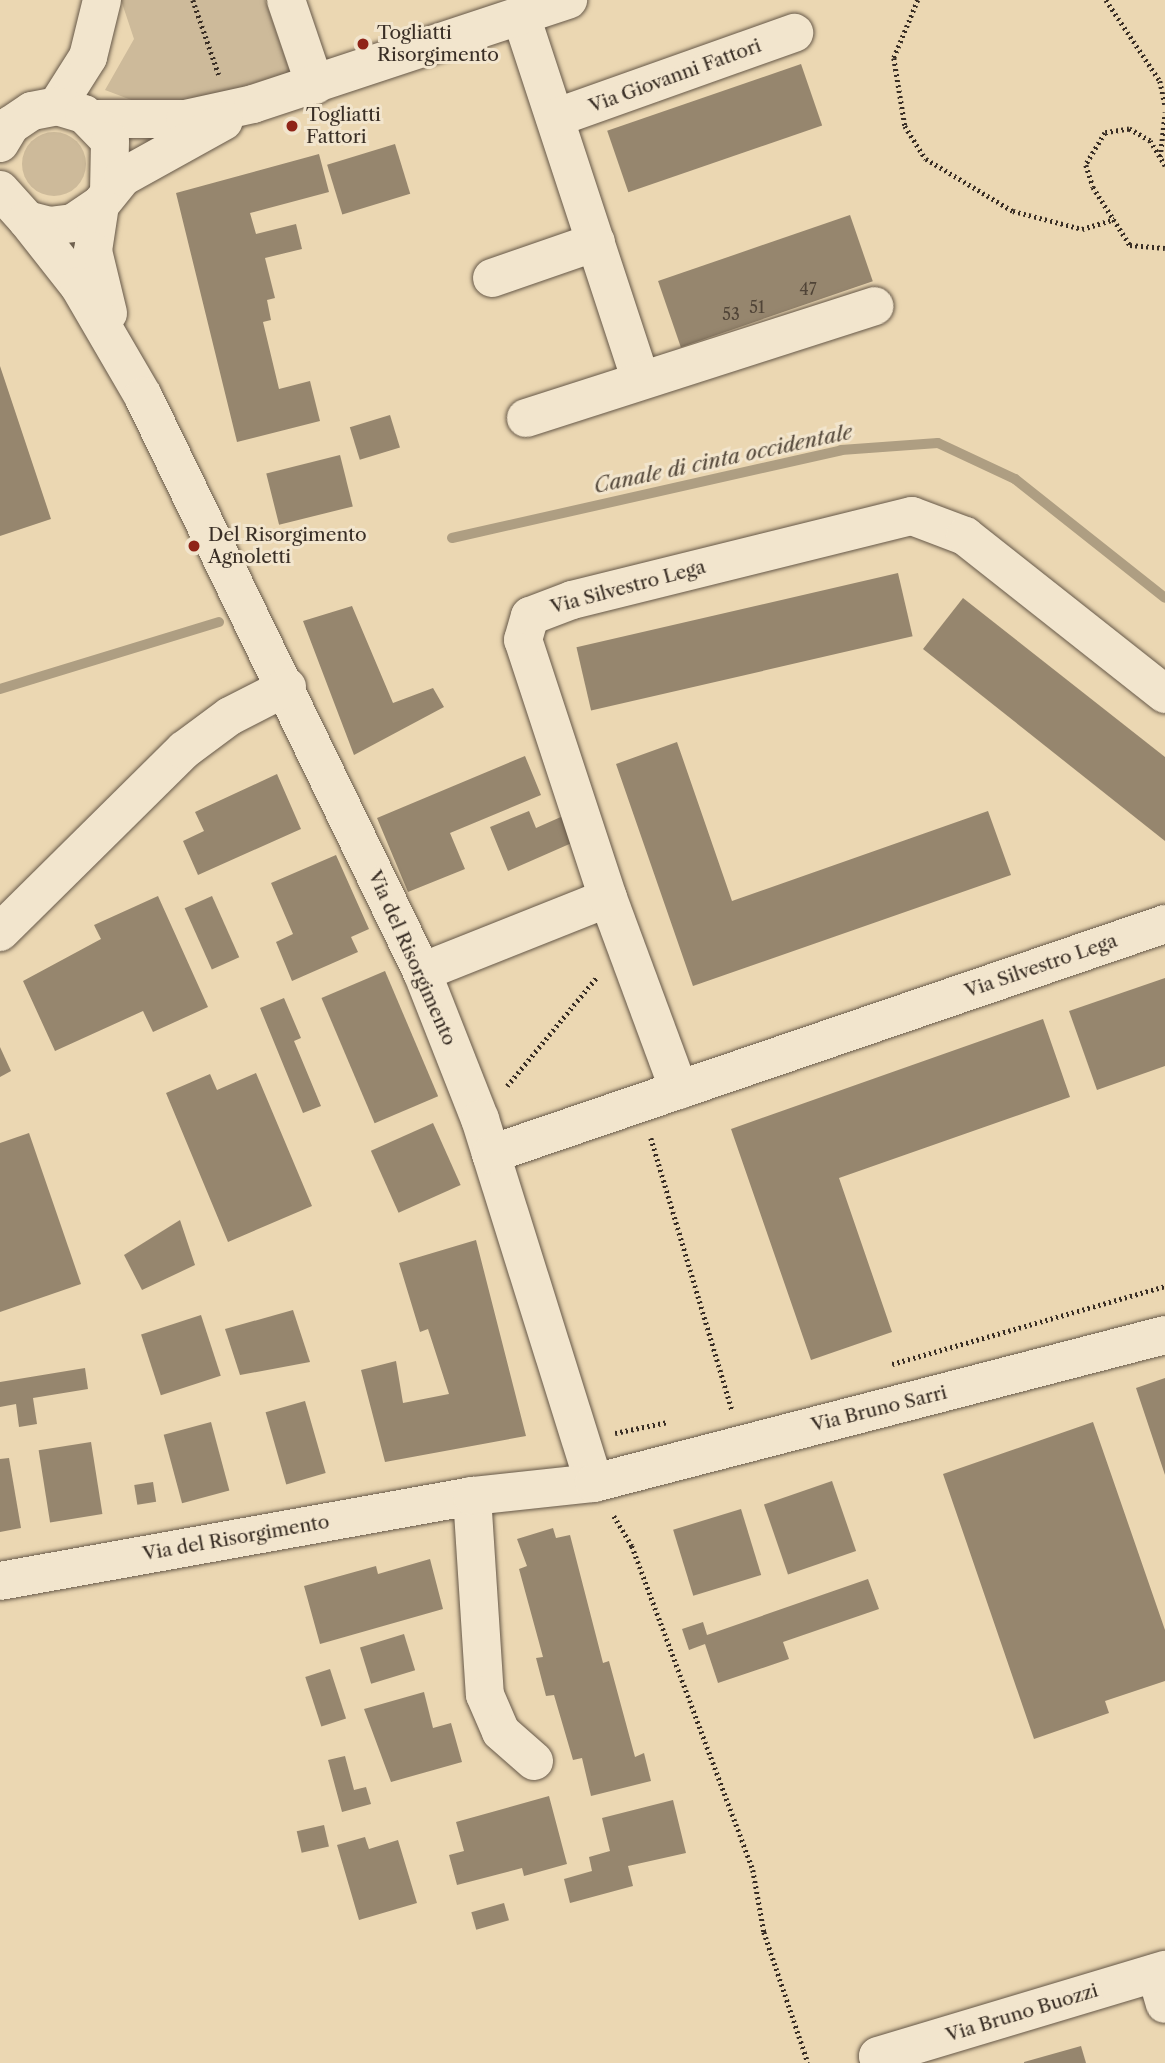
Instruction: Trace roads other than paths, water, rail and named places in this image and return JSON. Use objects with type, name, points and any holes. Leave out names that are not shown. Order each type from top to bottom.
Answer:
[{"type":"street","points":[[57,106],[88,57],[102,0]]},
{"type":"street","points":[[286,0],[315,85]]},
{"type":"street","points":[[0,143],[21,116],[57,106],[94,119],[185,119],[238,96],[315,85],[568,0]]},
{"type":"street","points":[[521,16],[641,380]]},
{"type":"street","name":"Via Giovanni Fattori","points":[[555,118],[794,33]]},
{"type":"street","points":[[11,209],[49,226],[73,223],[152,158],[238,96]]},
{"type":"street","name":"Via del Risorgimento","points":[[94,119],[110,141],[104,199],[93,251],[116,347]]},
{"type":"street","name":"Via del Risorgimento","points":[[0,1581],[472,1496],[594,1483],[486,1137],[422,972],[287,687],[266,656],[116,347],[60,257],[11,209]]},
{"type":"street","points":[[492,278],[596,242]]},
{"type":"street","points":[[526,418],[874,306]]},
{"type":"street","name":"Via Silvestro Lega","points":[[679,1090],[608,898],[523,640],[530,616],[572,600],[912,516],[965,536],[1165,694]]},
{"type":"street","points":[[0,932],[184,750],[230,716],[287,687]]},
{"type":"street","points":[[422,972],[608,898]]},
{"type":"street","name":"Via Silvestro Lega","points":[[486,1137],[641,1103],[1165,924]]},
{"type":"street","name":"Via Bruno Sarri","points":[[594,1483],[1165,1335]]},
{"type":"street","points":[[472,1496],[485,1695],[501,1732],[534,1761]]},
{"type":"street","name":"Via Bruno Buozzi","points":[[879,2060],[1162,1982]]},
{"type":"waterway","name":"Canale di cinta occidentale","points":[[452,538],[841,450],[938,443],[1015,479],[1165,598]]},
{"type":"waterway","name":"Canale di cinta occidentale","points":[[0,689],[219,622]]},
{"type":"place","name":"Togliatti Risorgimento","points":[[363,44]]},
{"type":"place","name":"Togliatti Fattori","points":[[292,126]]},
{"type":"place","name":"Del Risorgimento Agnoletti","points":[[194,546]]}]
